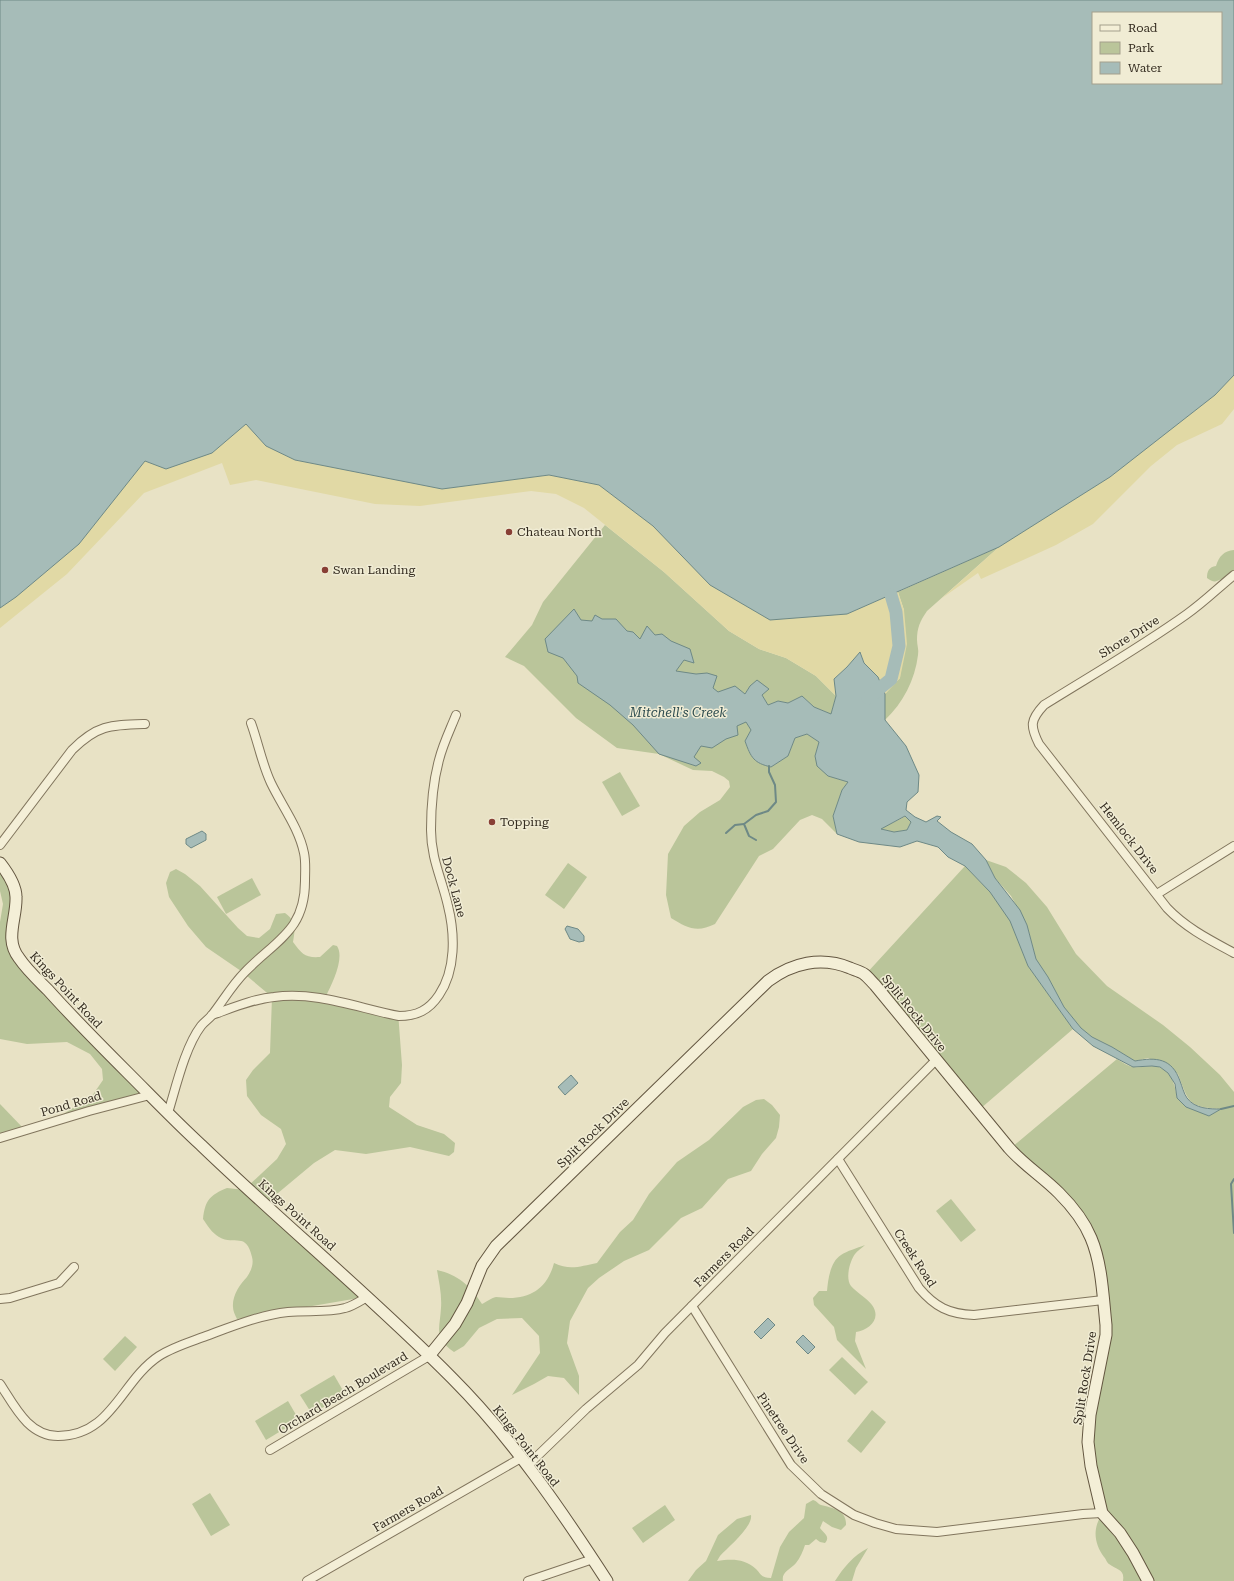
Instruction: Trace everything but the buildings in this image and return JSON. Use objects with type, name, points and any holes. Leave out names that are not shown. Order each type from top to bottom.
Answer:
[{"type":"street","name":"Shore Drive","points":[[1034,716],[1044,705],[1186,615],[1210,597],[1234,575]]},
{"type":"street","name":"Dock Lane","points":[[212,1015],[260,1000],[284,996],[313,997],[398,1016],[408,1016],[420,1012],[435,1001],[442,991],[448,977],[453,944],[448,905],[432,851],[432,806],[438,761],[456,715]]},
{"type":"street","name":"Hemlock Drive","points":[[1034,716],[1032,726],[1039,744],[1168,908],[1184,924],[1234,953]]},
{"type":"street","points":[[168,1113],[192,1041],[201,1026],[212,1015],[228,991],[244,972],[291,929],[299,918],[302,909],[305,887],[305,854],[301,840],[271,782],[263,763],[251,723]]},
{"type":"street","points":[[0,845],[72,750],[84,738],[96,730],[104,727],[121,724],[145,724]]},
{"type":"street","points":[[1157,894],[1234,846]]},
{"type":"street","name":"Kings Point Road","points":[[0,863],[7,872],[15,888],[16,900],[12,937],[18,957],[79,1024],[200,1145],[367,1298],[468,1395],[524,1462],[575,1531],[608,1581]]},
{"type":"street","name":"Split Rock Drive","points":[[429,1356],[455,1324],[467,1303],[482,1266],[496,1246],[743,1006],[779,973],[801,963],[824,962],[844,965],[863,973],[875,984],[1009,1148],[1021,1161],[1059,1193],[1080,1218],[1091,1237],[1098,1261],[1106,1335],[1090,1415],[1088,1442],[1091,1466],[1102,1513],[1120,1533],[1148,1581]]},
{"type":"street","name":"Farmers Road","points":[[306,1581],[524,1462],[638,1365],[665,1333],[936,1060]]},
{"type":"street","name":"Pond Road","points":[[0,1138],[150,1094]]},
{"type":"street","name":"Creek Road","points":[[838,1159],[919,1288],[927,1297],[943,1309],[961,1314],[974,1315],[1103,1300]]},
{"type":"street","points":[[0,1299],[10,1298],[58,1283],[74,1267]]},
{"type":"street","points":[[0,1384],[21,1416],[36,1429],[47,1434],[58,1436],[76,1434],[94,1426],[110,1413],[141,1372],[159,1356],[178,1346],[238,1324],[268,1316],[288,1312],[345,1308],[367,1298]]},
{"type":"street","name":"Pinetree Drive","points":[[692,1306],[792,1465],[820,1494],[854,1515],[875,1524],[896,1529],[937,1532],[1102,1513]]},
{"type":"street","name":"Orchard Beach Boulevard","points":[[270,1450],[429,1356]]},
{"type":"street","points":[[528,1581],[593,1558]]},
{"type":"green space","points":[[605,525],[664,572],[729,631],[759,649],[786,658],[816,676],[836,696],[831,714],[814,707],[802,696],[788,703],[778,701],[768,705],[762,695],[769,688],[750,686],[745,694],[735,687],[746,722],[751,730],[745,741],[751,755],[757,761],[771,767],[788,756],[795,738],[807,734],[819,742],[815,756],[828,776],[848,782],[842,790],[833,816],[837,834],[822,819],[812,815],[800,820],[773,849],[759,856],[715,924],[709,927],[697,929],[687,927],[671,918],[666,895],[668,854],[684,826],[700,812],[720,800],[730,787],[729,781],[712,771],[693,770],[659,754],[617,748],[576,718],[524,666],[505,657],[532,625],[543,602]]},
{"type":"green space","points":[[999,547],[927,611],[919,625],[917,640],[918,655],[911,682],[903,699],[885,720],[885,694],[900,678],[904,610],[898,592]]},
{"type":"green space","points":[[1234,550],[1234,580],[1226,579],[1215,582],[1207,578],[1207,573],[1212,567],[1216,566],[1222,555]]},
{"type":"green space","points":[[620,772],[640,806],[622,816],[602,782]]},
{"type":"green space","points":[[906,816],[911,822],[907,830],[894,832],[880,829]]},
{"type":"green space","points":[[986,860],[1006,867],[1026,883],[1047,907],[1076,954],[1107,986],[1163,1025],[1190,1047],[1220,1075],[1234,1092],[1234,1581],[1123,1581],[1122,1572],[1108,1563],[1098,1548],[1096,1527],[1101,1516],[1088,1442],[1106,1335],[1091,1237],[1012,1147],[1117,1059],[1132,1067],[1153,1066],[1164,1069],[1171,1077],[1177,1098],[1209,1116],[1221,1109],[1202,1107],[1191,1102],[1178,1074],[1148,1058],[1135,1061],[1092,1037],[1081,1029],[1064,1007],[1048,977],[1036,959],[1027,925],[1011,896],[995,878]]},
{"type":"green space","points":[[0,863],[15,889],[14,950],[150,1095],[49,1123],[92,1096],[103,1080],[102,1069],[90,1054],[67,1042],[27,1044],[0,1039],[0,922],[3,904],[0,891]]},
{"type":"green space","points":[[568,863],[587,877],[564,909],[545,895]]},
{"type":"green space","points":[[965,866],[990,892],[1011,921],[1028,966],[1073,1029],[980,1109],[865,975]]},
{"type":"green space","points":[[176,869],[200,886],[247,936],[259,938],[270,929],[276,914],[285,913],[292,920],[294,926],[293,942],[299,950],[307,956],[320,957],[333,945],[337,946],[340,957],[339,964],[326,996],[398,1012],[402,1065],[401,1083],[390,1097],[389,1107],[417,1125],[444,1134],[455,1143],[454,1152],[449,1156],[410,1147],[366,1154],[335,1150],[314,1163],[266,1203],[247,1187],[277,1159],[286,1144],[281,1129],[261,1115],[247,1096],[246,1080],[253,1070],[270,1053],[272,997],[241,971],[206,947],[188,926],[169,897],[166,883],[170,872]]},
{"type":"green space","points":[[252,878],[261,895],[226,914],[217,897]]},
{"type":"green space","points":[[764,1099],[772,1105],[780,1115],[779,1127],[776,1138],[762,1154],[751,1171],[728,1179],[702,1208],[681,1218],[649,1250],[624,1261],[599,1278],[588,1288],[570,1321],[567,1343],[579,1376],[579,1395],[564,1378],[548,1376],[512,1395],[540,1353],[539,1336],[522,1318],[497,1319],[479,1328],[464,1346],[454,1352],[443,1342],[439,1332],[441,1298],[437,1270],[451,1275],[463,1282],[473,1291],[482,1304],[496,1297],[518,1297],[532,1293],[548,1278],[554,1263],[565,1267],[570,1267],[597,1263],[620,1232],[633,1220],[649,1194],[677,1162],[709,1140],[743,1107],[756,1100]]},
{"type":"green space","points":[[0,1104],[25,1130],[0,1138]]},
{"type":"green space","points":[[227,1188],[245,1190],[359,1298],[237,1319],[233,1310],[233,1303],[237,1290],[247,1277],[252,1267],[253,1260],[250,1249],[247,1244],[243,1242],[219,1237],[212,1231],[203,1219],[205,1207],[209,1199],[216,1193]]},
{"type":"green space","points":[[951,1199],[976,1230],[961,1242],[936,1211]]},
{"type":"green space","points":[[865,1245],[853,1257],[848,1279],[851,1286],[872,1305],[876,1315],[873,1323],[865,1329],[856,1332],[855,1341],[866,1369],[837,1340],[834,1327],[814,1305],[813,1298],[819,1291],[827,1291],[830,1272],[837,1258],[846,1252]]},
{"type":"green space","points":[[125,1336],[137,1347],[115,1371],[103,1359]]},
{"type":"green space","points":[[842,1357],[868,1382],[855,1395],[829,1370]]},
{"type":"green space","points":[[334,1375],[345,1394],[312,1414],[300,1395]]},
{"type":"green space","points":[[288,1401],[299,1420],[266,1440],[255,1421]]},
{"type":"green space","points":[[872,1410],[886,1422],[861,1453],[847,1441]]},
{"type":"green space","points":[[210,1493],[230,1525],[211,1536],[192,1504]]},
{"type":"green space","points":[[813,1500],[820,1505],[838,1510],[844,1516],[846,1525],[841,1530],[832,1527],[823,1521],[820,1528],[827,1536],[827,1541],[825,1543],[816,1539],[809,1545],[805,1545],[797,1561],[783,1575],[783,1581],[688,1581],[696,1570],[706,1561],[718,1535],[737,1519],[751,1515],[751,1520],[744,1531],[717,1561],[742,1561],[751,1565],[763,1576],[771,1578],[780,1547],[789,1532],[804,1518],[806,1504]]},
{"type":"green space","points":[[665,1505],[675,1520],[643,1543],[632,1528]]},
{"type":"green space","points":[[868,1548],[856,1568],[852,1581],[835,1581],[849,1562]]},
{"type":"sand","points":[[1234,375],[1234,409],[1222,424],[1177,445],[1151,466],[1093,524],[1056,545],[981,579],[978,573],[942,598],[999,547],[1110,477],[1215,395]]},
{"type":"sand","points":[[246,424],[266,446],[295,460],[442,489],[549,475],[599,485],[653,526],[847,614],[898,592],[904,610],[907,644],[900,678],[885,694],[878,677],[864,663],[861,653],[834,679],[836,696],[816,676],[786,658],[759,649],[729,631],[664,572],[584,508],[556,494],[531,491],[420,506],[375,504],[256,480],[230,485],[222,463],[144,493],[67,574],[0,628],[0,608],[16,597],[79,544],[145,460],[212,453]]},
{"type":"water","points":[[0,0],[1234,0],[1234,375],[1215,395],[1110,477],[999,547],[847,614],[770,620],[710,585],[653,526],[599,485],[549,475],[442,489],[295,460],[266,446],[246,424],[212,453],[166,469],[145,461],[79,544],[16,597],[0,608]]},
{"type":"water","name":"Mitchell's Creek","points":[[574,609],[581,620],[592,621],[595,615],[602,619],[616,619],[627,631],[633,632],[640,639],[647,626],[655,635],[662,634],[671,641],[690,649],[694,663],[684,660],[676,671],[696,674],[707,673],[717,676],[713,688],[718,692],[735,686],[745,694],[750,686],[757,680],[769,689],[762,695],[768,705],[778,701],[788,703],[802,696],[814,707],[831,714],[836,696],[834,679],[860,652],[864,663],[878,677],[885,694],[885,720],[906,746],[919,775],[918,792],[907,802],[906,810],[915,817],[926,822],[937,816],[941,817],[937,821],[951,832],[972,844],[986,860],[995,878],[1020,910],[1027,925],[1036,959],[1048,977],[1064,1007],[1081,1028],[1092,1037],[1135,1061],[1150,1059],[1162,1061],[1168,1064],[1177,1073],[1185,1094],[1190,1102],[1203,1108],[1221,1109],[1209,1116],[1186,1107],[1177,1098],[1175,1084],[1168,1073],[1160,1067],[1133,1067],[1093,1046],[1073,1029],[1028,966],[1010,921],[990,892],[965,866],[948,857],[938,847],[917,841],[900,847],[859,842],[837,834],[833,816],[842,790],[848,782],[828,776],[817,766],[815,756],[819,742],[807,734],[795,738],[788,756],[771,767],[761,764],[751,756],[745,741],[751,730],[746,722],[737,726],[738,735],[726,739],[712,748],[701,746],[694,757],[701,763],[696,766],[659,754],[633,725],[610,705],[578,683],[577,676],[563,658],[548,652],[545,639]],"holes":[[[905,816],[911,822],[907,830],[894,832],[881,829]]]},
{"type":"water","points":[[202,831],[206,834],[206,840],[191,848],[186,844],[186,839]]},
{"type":"water","points":[[567,926],[578,929],[584,936],[584,941],[579,942],[570,939],[565,929]]},
{"type":"water","points":[[571,1075],[578,1083],[565,1095],[558,1087]]},
{"type":"water","points":[[768,1318],[775,1325],[761,1339],[754,1332]]},
{"type":"water","points":[[803,1335],[815,1347],[808,1354],[796,1342]]},
{"type":"waterway","name":"Mitchell's Creek","points":[[868,698],[891,679],[899,646],[896,612],[891,595]]},
{"type":"waterway","points":[[756,840],[749,836],[744,824],[756,815],[768,811],[776,802],[775,785],[769,772],[769,766]]},
{"type":"waterway","points":[[726,833],[735,825],[744,824]]},
{"type":"waterway","name":"Mitchell's Creek","points":[[1221,1109],[1234,1106]]},
{"type":"waterway","name":"Mitchell's Creek","points":[[1234,1179],[1231,1184],[1234,1233]]},
{"type":"place","name":"Chateau North","points":[[509,532]]},
{"type":"place","name":"Swan Landing","points":[[325,570]]},
{"type":"place","name":"Topping","points":[[492,822]]}]
